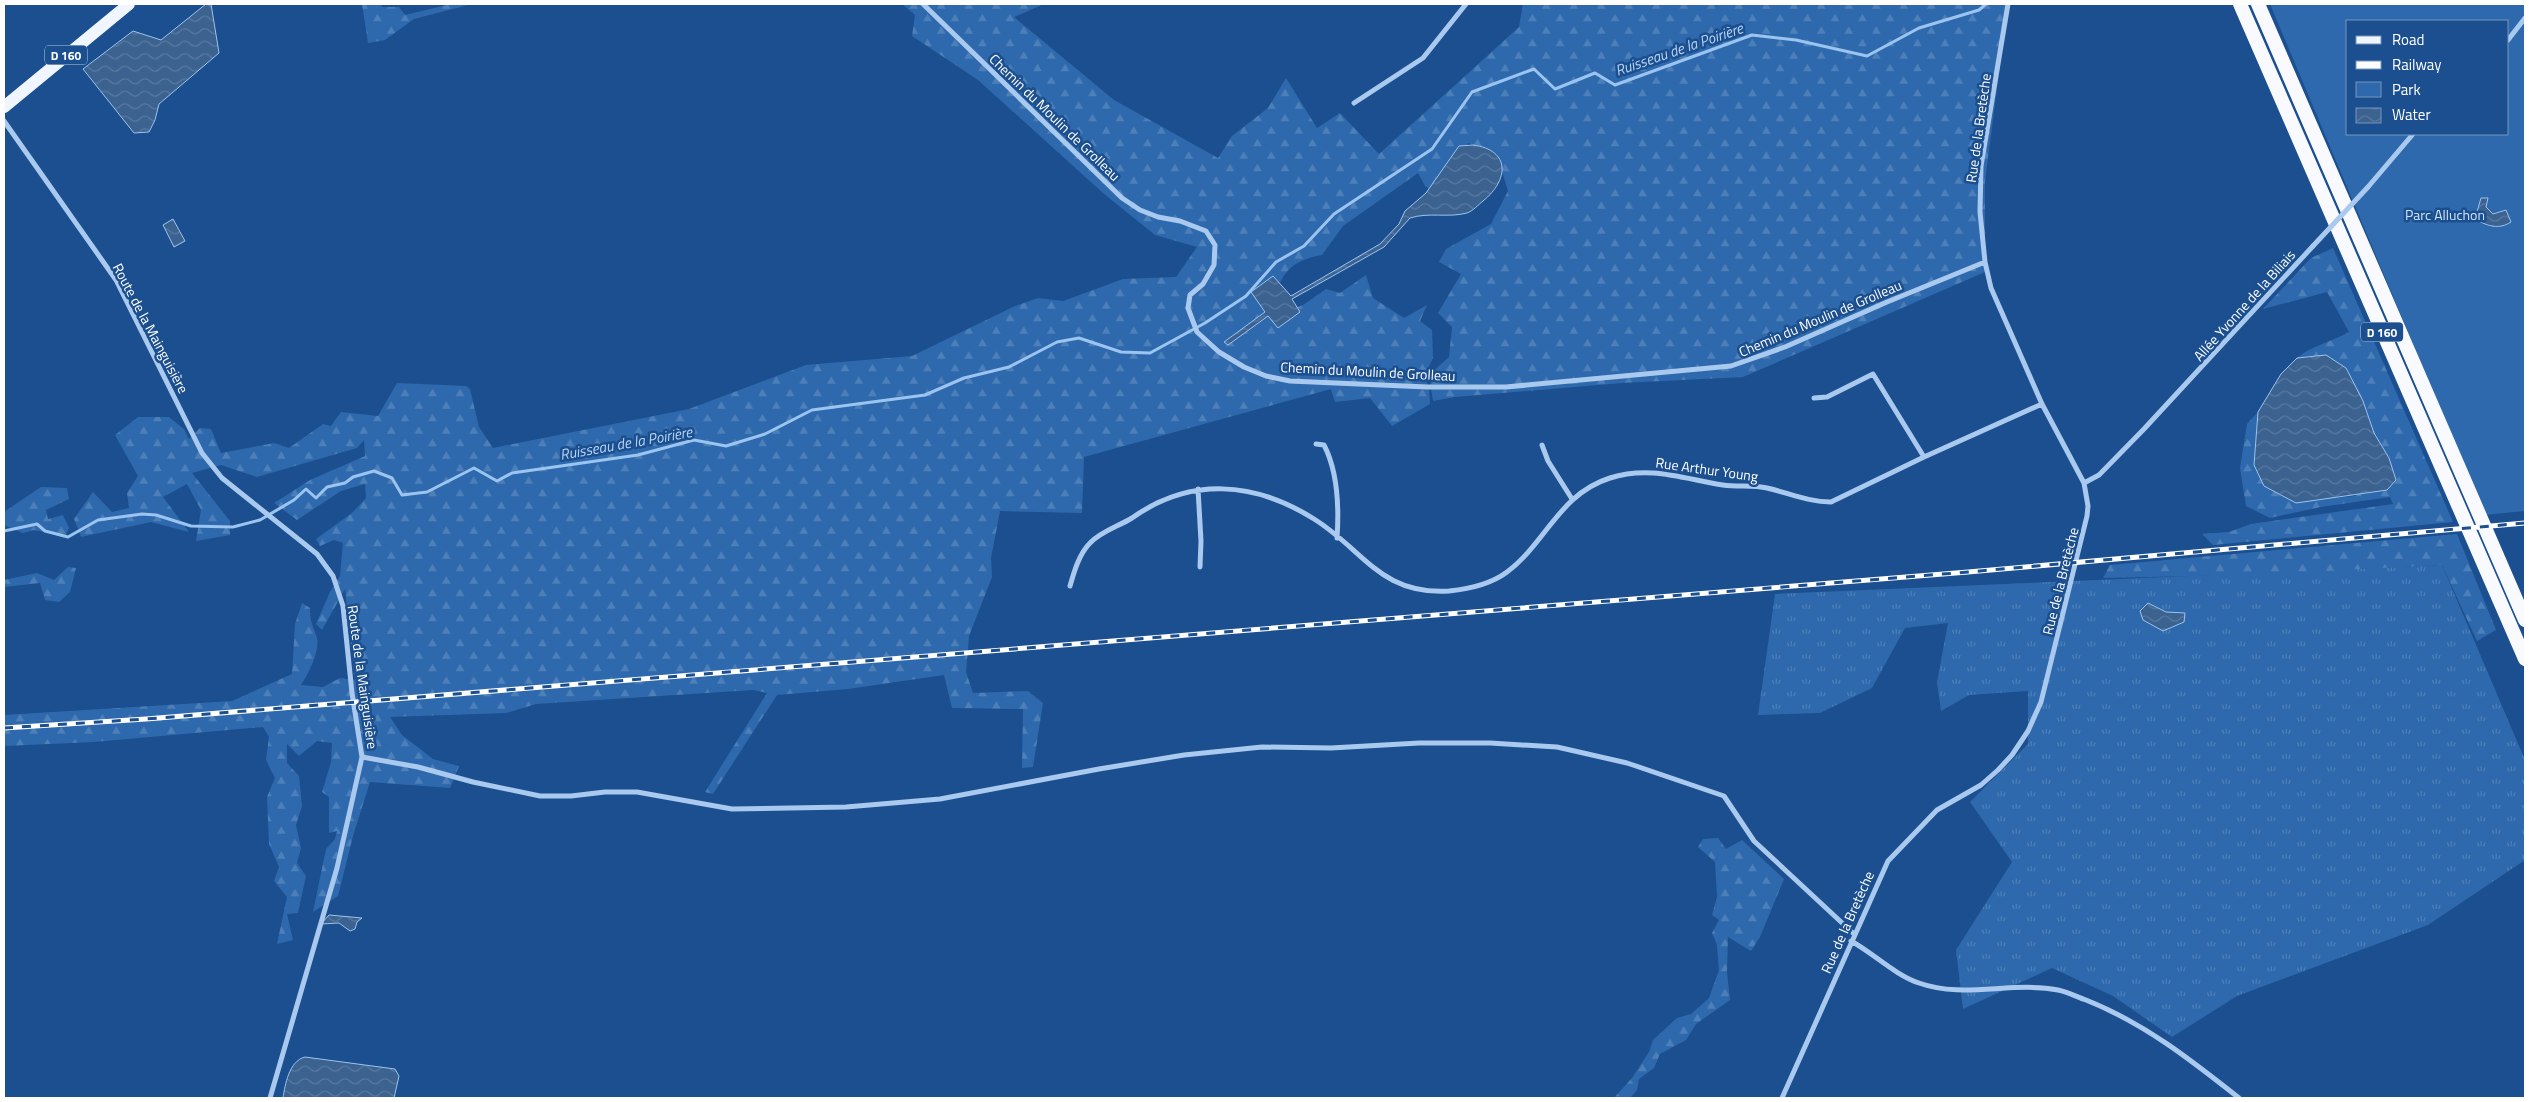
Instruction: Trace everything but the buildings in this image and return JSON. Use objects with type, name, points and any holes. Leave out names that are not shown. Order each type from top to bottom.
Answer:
[{"type":"highway","name":"D 160","points":[[2240,4],[2525,659]]},
{"type":"highway","name":"D 160","points":[[2258,4],[2525,620]]},
{"type":"main road","name":"D 160","points":[[4,107],[129,4]]},
{"type":"street","name":"Chemin du Moulin de Grolleau","points":[[923,4],[1122,198],[1140,210],[1206,231],[1215,245],[1214,265],[1203,284],[1190,295],[1188,308],[1197,332],[1219,352],[1244,367],[1266,376],[1290,381],[1427,387],[1506,387],[1731,366],[1785,347],[1985,262]]},
{"type":"street","points":[[1354,103],[1423,58],[1466,4]]},
{"type":"street","name":"Rue de la Bretèche","points":[[1782,1098],[1888,860],[1937,810],[1982,785],[2012,755],[2028,731],[2041,702],[2087,516],[2084,483],[2042,404],[1990,288],[1985,262],[1980,212],[1981,166],[2008,4]]},
{"type":"street","points":[[2509,39],[2525,18]]},
{"type":"street","name":"Route de la Mainguisière","points":[[4,121],[116,280],[202,453],[222,478],[317,554],[333,576],[343,606],[352,693],[362,756],[337,868],[270,1098]]},
{"type":"street","name":"Allée Yvonne de la Biliais","points":[[2084,483],[2099,475],[2144,429],[2368,187],[2412,135]]},
{"type":"street","points":[[1814,398],[1827,397],[1873,374],[1924,457]]},
{"type":"street","name":"Rue Arthur Young","points":[[1070,586],[1081,556],[1090,542],[1146,507],[1170,497],[1198,489],[1214,487],[1242,491],[1279,501],[1315,519],[1382,575],[1398,584],[1427,592],[1468,589],[1507,572],[1524,556],[1572,499],[1609,478],[1634,472],[1658,472],[1726,485],[1766,488],[1815,502],[1831,502],[1924,457],[2042,404]]},
{"type":"street","points":[[1316,444],[1324,445],[1329,455],[1338,518],[1337,538]]},
{"type":"street","points":[[1542,445],[1548,462],[1572,499]]},
{"type":"street","points":[[1198,489],[1201,541],[1200,567]]},
{"type":"street","points":[[362,756],[418,767],[474,782],[540,796],[637,792],[732,809],[846,807],[940,799],[1184,755],[1262,746],[1331,748],[1419,743],[1490,742],[1557,747],[1610,759],[1724,796],[1754,841],[1854,934]]},
{"type":"street","points":[[1851,941],[1917,983],[1939,989],[1958,990],[2029,986],[2060,990],[2098,1005],[2148,1030],[2239,1098]]},
{"type":"green space","points":[[362,4],[381,4],[382,7],[399,7],[405,15],[451,4],[472,4],[414,19],[385,40],[368,43]]},
{"type":"green space","points":[[902,4],[1044,4],[1014,17],[1114,100],[1218,158],[1232,136],[1268,108],[1286,78],[1317,128],[1340,113],[1379,154],[1519,27],[1523,4],[2008,4],[1985,181],[1985,272],[1743,377],[1622,383],[1455,397],[1433,401],[1429,375],[1449,357],[1452,327],[1438,313],[1461,274],[1439,262],[1446,249],[1491,224],[1508,191],[1497,155],[1468,143],[1443,176],[1435,193],[1425,186],[1418,173],[1343,226],[1322,255],[1294,265],[1283,277],[1271,305],[1277,314],[1303,305],[1326,289],[1340,293],[1366,275],[1373,298],[1404,318],[1427,305],[1420,321],[1432,330],[1433,358],[1424,376],[1429,387],[1430,404],[1392,426],[1370,398],[1335,402],[1331,389],[1084,457],[1082,513],[1000,511],[991,558],[992,577],[969,636],[966,672],[973,693],[1028,691],[1043,703],[1033,767],[1022,768],[1023,709],[952,708],[944,675],[848,689],[777,695],[713,794],[705,792],[767,693],[753,690],[536,704],[506,713],[390,717],[402,735],[433,759],[459,766],[450,788],[370,782],[353,836],[338,896],[313,912],[326,849],[335,839],[337,831],[329,833],[329,797],[322,792],[331,762],[332,743],[317,741],[299,756],[287,744],[287,763],[299,776],[302,806],[296,825],[301,848],[297,863],[306,876],[298,913],[287,914],[293,940],[277,944],[287,897],[274,881],[279,867],[269,844],[267,797],[275,778],[266,760],[269,737],[263,727],[94,742],[4,746],[4,715],[232,701],[292,674],[295,624],[302,603],[310,608],[311,621],[317,638],[317,649],[313,663],[301,685],[323,687],[340,678],[355,680],[345,589],[322,630],[316,624],[330,592],[340,576],[343,543],[334,540],[320,546],[316,539],[352,513],[366,498],[365,484],[341,491],[297,520],[274,503],[310,480],[365,456],[364,440],[357,448],[257,477],[221,465],[192,473],[230,521],[230,535],[196,541],[201,510],[187,484],[163,497],[189,532],[151,522],[81,537],[74,519],[93,492],[112,512],[129,508],[127,493],[138,476],[115,435],[138,417],[169,417],[184,429],[189,439],[200,428],[211,429],[221,453],[274,443],[289,448],[323,424],[331,426],[341,412],[378,416],[397,383],[466,386],[470,389],[479,427],[493,448],[689,409],[806,365],[912,356],[1015,306],[1038,298],[1063,301],[1123,279],[1176,277],[1197,247],[1155,235],[1103,193],[978,80],[912,36],[915,15]]},
{"type":"green space","name":"Parc Alluchon","points":[[2270,4],[2525,4],[2525,511],[2485,515]]},
{"type":"green space","points":[[2333,248],[2453,522],[2213,545],[2202,534],[2229,532],[2251,524],[2393,504],[2390,497],[2321,507],[2270,518],[2246,506],[2240,468],[2247,424],[2258,412],[2254,465],[2334,498],[2356,496],[2389,458],[2374,433],[2363,401],[2326,355],[2297,358],[2309,350],[2349,332],[2327,292],[2263,309],[2311,258]]},
{"type":"green space","points":[[41,487],[67,488],[69,499],[46,510],[48,519],[63,515],[69,528],[65,536],[34,530],[23,533],[4,525],[4,512]]},
{"type":"green space","points":[[2457,534],[2496,630],[2477,641],[2442,565],[2241,575],[2103,578],[2110,565]]},
{"type":"green space","points":[[2442,565],[2525,760],[2525,860],[2428,925],[2237,996],[2172,1037],[2113,996],[2052,968],[1963,1009],[1956,950],[2012,862],[1970,802],[2028,744],[2028,691],[1969,695],[1941,711],[1937,682],[1948,623],[1905,628],[1872,688],[1820,713],[1758,715],[1775,594]]},
{"type":"green space","points":[[68,567],[76,568],[70,592],[59,602],[45,600],[40,583],[4,587],[4,580],[37,573],[54,580]]},
{"type":"green space","points":[[1718,838],[1726,849],[1742,840],[1784,879],[1760,937],[1751,951],[1728,937],[1727,972],[1730,1000],[1696,1024],[1686,1040],[1660,1054],[1654,1068],[1639,1079],[1637,1090],[1630,1098],[1614,1098],[1632,1078],[1649,1052],[1653,1040],[1677,1018],[1691,1014],[1709,998],[1719,970],[1717,945],[1712,933],[1719,920],[1712,915],[1717,897],[1715,862],[1698,847],[1703,839]]},
{"type":"water","points":[[206,4],[211,4],[219,53],[159,104],[155,120],[149,132],[134,133],[83,69],[133,31],[161,40]]},
{"type":"water","points":[[1473,145],[1494,153],[1500,159],[1502,167],[1498,184],[1492,193],[1473,209],[1467,213],[1453,215],[1424,215],[1410,218],[1384,247],[1292,299],[1300,312],[1278,328],[1268,316],[1228,345],[1224,342],[1265,312],[1251,292],[1273,276],[1291,296],[1380,244],[1399,224],[1405,211],[1426,193],[1459,146]]},
{"type":"water","points":[[2481,198],[2488,198],[2486,207],[2493,214],[2506,210],[2511,222],[2502,226],[2493,226],[2475,219]]},
{"type":"water","points":[[173,219],[185,241],[174,247],[163,225]]},
{"type":"water","points":[[2326,355],[2346,368],[2363,401],[2374,433],[2389,458],[2396,480],[2387,490],[2296,503],[2264,486],[2254,465],[2258,412],[2281,374],[2297,358]]},
{"type":"water","points":[[2148,603],[2166,612],[2185,613],[2184,622],[2163,631],[2143,620],[2140,611]]},
{"type":"water","points":[[329,915],[362,918],[357,922],[355,929],[350,931],[339,923],[321,924]]},
{"type":"water","points":[[305,1057],[395,1069],[399,1076],[394,1098],[283,1098],[292,1068],[295,1063]]},
{"type":"waterway","name":"Ruisseau de la Poirière","points":[[4,531],[37,524],[45,531],[68,537],[98,520],[142,514],[156,515],[191,526],[233,527],[260,520],[294,500],[306,489],[316,498],[327,487],[345,483],[353,477],[374,471],[392,478],[402,495],[427,492],[474,468],[497,481],[512,473],[638,455],[694,440],[726,446],[765,434],[812,410],[925,395],[964,378],[1009,367],[1057,342],[1079,338],[1121,352],[1150,353],[1205,323],[1246,296],[1276,262],[1304,246],[1334,214],[1432,149],[1472,92],[1534,69],[1555,89],[1595,73],[1615,85],[1752,35],[1796,40],[1867,56],[1919,28],[1979,10],[1986,4]]},
{"type":"railway","points":[[4,728],[146,719],[1968,572],[2525,523]]}]
